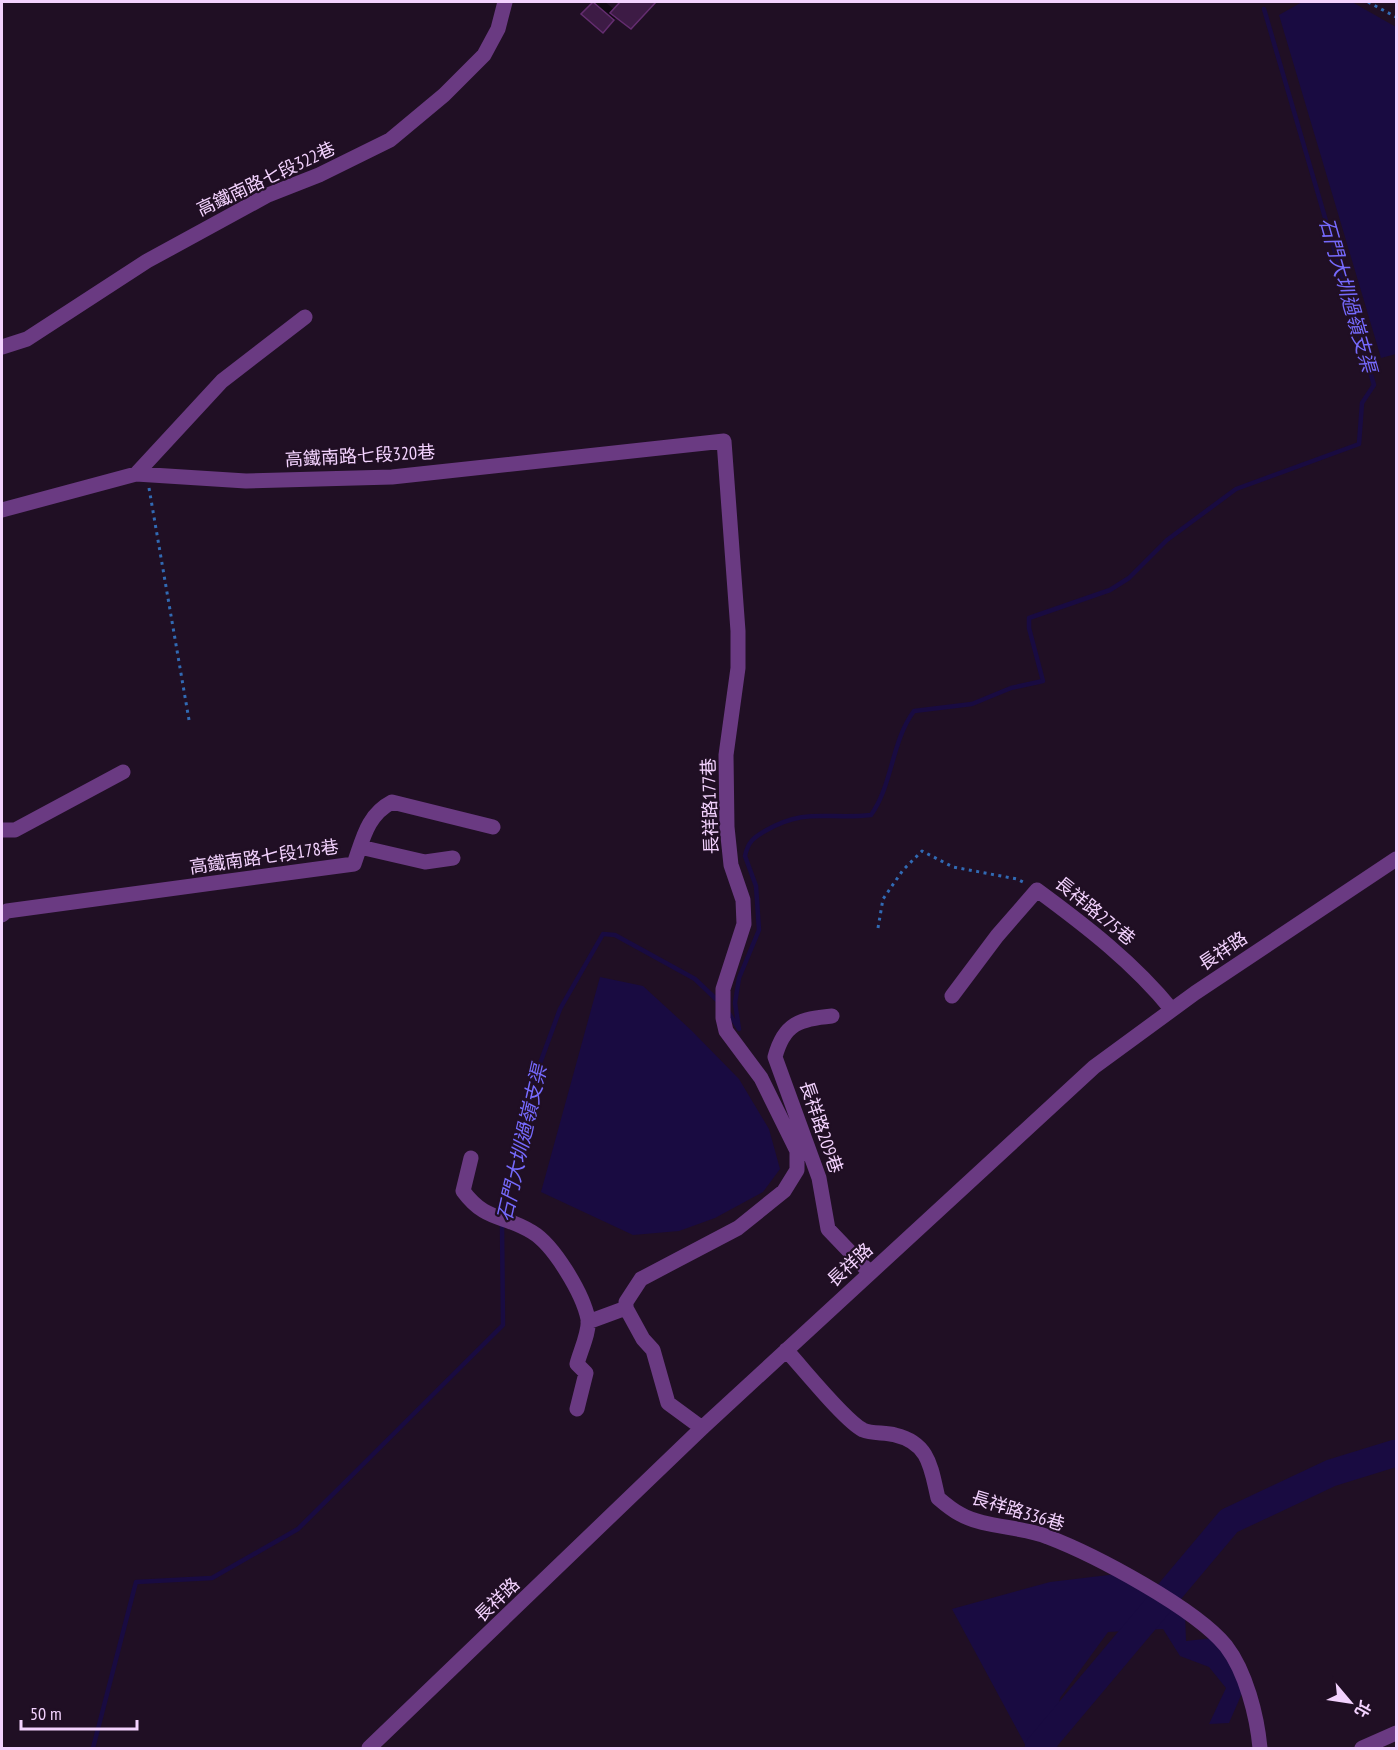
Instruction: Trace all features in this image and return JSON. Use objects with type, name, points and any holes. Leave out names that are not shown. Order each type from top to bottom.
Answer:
[{"type":"street","name":"高鐵南路七段322巷","points":[[2,347],[27,339],[147,261],[268,195],[319,175],[390,140],[444,95],[484,55],[498,29],[504,2]]},
{"type":"street","points":[[143,474],[222,381],[305,317]]},
{"type":"street","name":"高鐵南路七段320巷","points":[[2,510],[143,474],[246,481],[392,477],[724,441]]},
{"type":"street","name":"長祥路177巷","points":[[626,1308],[628,1296],[641,1279],[738,1228],[784,1191],[798,1170],[797,1151],[785,1126],[761,1078],[726,1031],[723,1018],[723,989],[744,924],[743,900],[731,865],[727,827],[726,754],[738,668],[738,631],[724,441]]},
{"type":"street","points":[[2,830],[15,830],[123,772]]},
{"type":"street","name":"高鐵南路七段178巷","points":[[3,909],[354,864],[370,819],[382,807],[392,802],[494,827]]},
{"type":"street","points":[[360,847],[425,862],[453,858]]},
{"type":"street","name":"長祥路","points":[[369,1749],[702,1428],[1094,1067],[1172,1010],[1396,859]]},
{"type":"street","name":"長祥路275巷","points":[[952,996],[1037,890],[1075,917],[1147,979],[1172,1010]]},
{"type":"street","name":"長祥路209巷","points":[[832,1016],[804,1019],[789,1028],[779,1042],[775,1057],[819,1178],[828,1229],[870,1273]]},
{"type":"street","points":[[471,1158],[462,1191],[482,1213],[531,1231],[545,1240],[554,1251],[588,1322],[577,1364],[586,1373],[577,1409]]},
{"type":"street","points":[[588,1322],[626,1308],[653,1350],[668,1402],[702,1428]]},
{"type":"street","name":"長祥路336巷","points":[[786,1350],[864,1431],[897,1435],[921,1446],[930,1464],[938,1498],[962,1515],[1047,1536],[1114,1569],[1198,1617],[1226,1646],[1232,1657],[1254,1716],[1260,1749]]},
{"type":"street","points":[[1362,1749],[1396,1733]]},
{"type":"path","points":[[1368,2],[1396,17]]},
{"type":"path","points":[[143,474],[149,491],[189,720]]},
{"type":"path","points":[[878,928],[883,899],[903,870],[922,851],[953,867],[1017,879],[1037,890]]},
{"type":"shaded area","points":[[1302,2],[1352,2],[1396,27],[1396,354],[1381,358],[1279,15]]},
{"type":"shaded area","points":[[600,977],[643,986],[739,1079],[769,1129],[780,1169],[763,1192],[715,1218],[679,1231],[633,1235],[541,1192]]},
{"type":"shaded area","points":[[1117,1574],[1185,1613],[1186,1641],[1213,1638],[1246,1684],[1229,1723],[1209,1724],[1226,1688],[1209,1667],[1180,1656],[1163,1629],[1108,1632],[1060,1698],[1055,1740],[1058,1748],[1027,1748],[952,1609],[1050,1582]]},
{"type":"building","points":[[593,2],[614,20],[603,33],[581,14]]},
{"type":"building","points":[[620,2],[656,2],[631,29],[610,13]]},
{"type":"waterway","name":"石門大圳過嶺支渠","points":[[728,1012],[739,1029],[735,1003],[739,978],[759,930],[756,886],[745,856],[754,838],[793,819],[871,815],[884,790],[906,723],[914,711],[972,704],[1011,688],[1043,681],[1029,628],[1029,618],[1110,590],[1129,578],[1167,540],[1236,489],[1359,444],[1362,403],[1374,385],[1264,9]]},
{"type":"waterway","name":"石門大圳過嶺支渠","points":[[503,1215],[531,1088],[560,1009],[603,934],[615,935],[695,979],[718,1001]]},
{"type":"waterway","name":"石門大圳過嶺支渠","points":[[93,1748],[136,1582],[212,1578],[298,1529],[503,1325],[502,1223]]},
{"type":"waterway","points":[[1038,1748],[1229,1521],[1331,1473],[1396,1453]]}]
